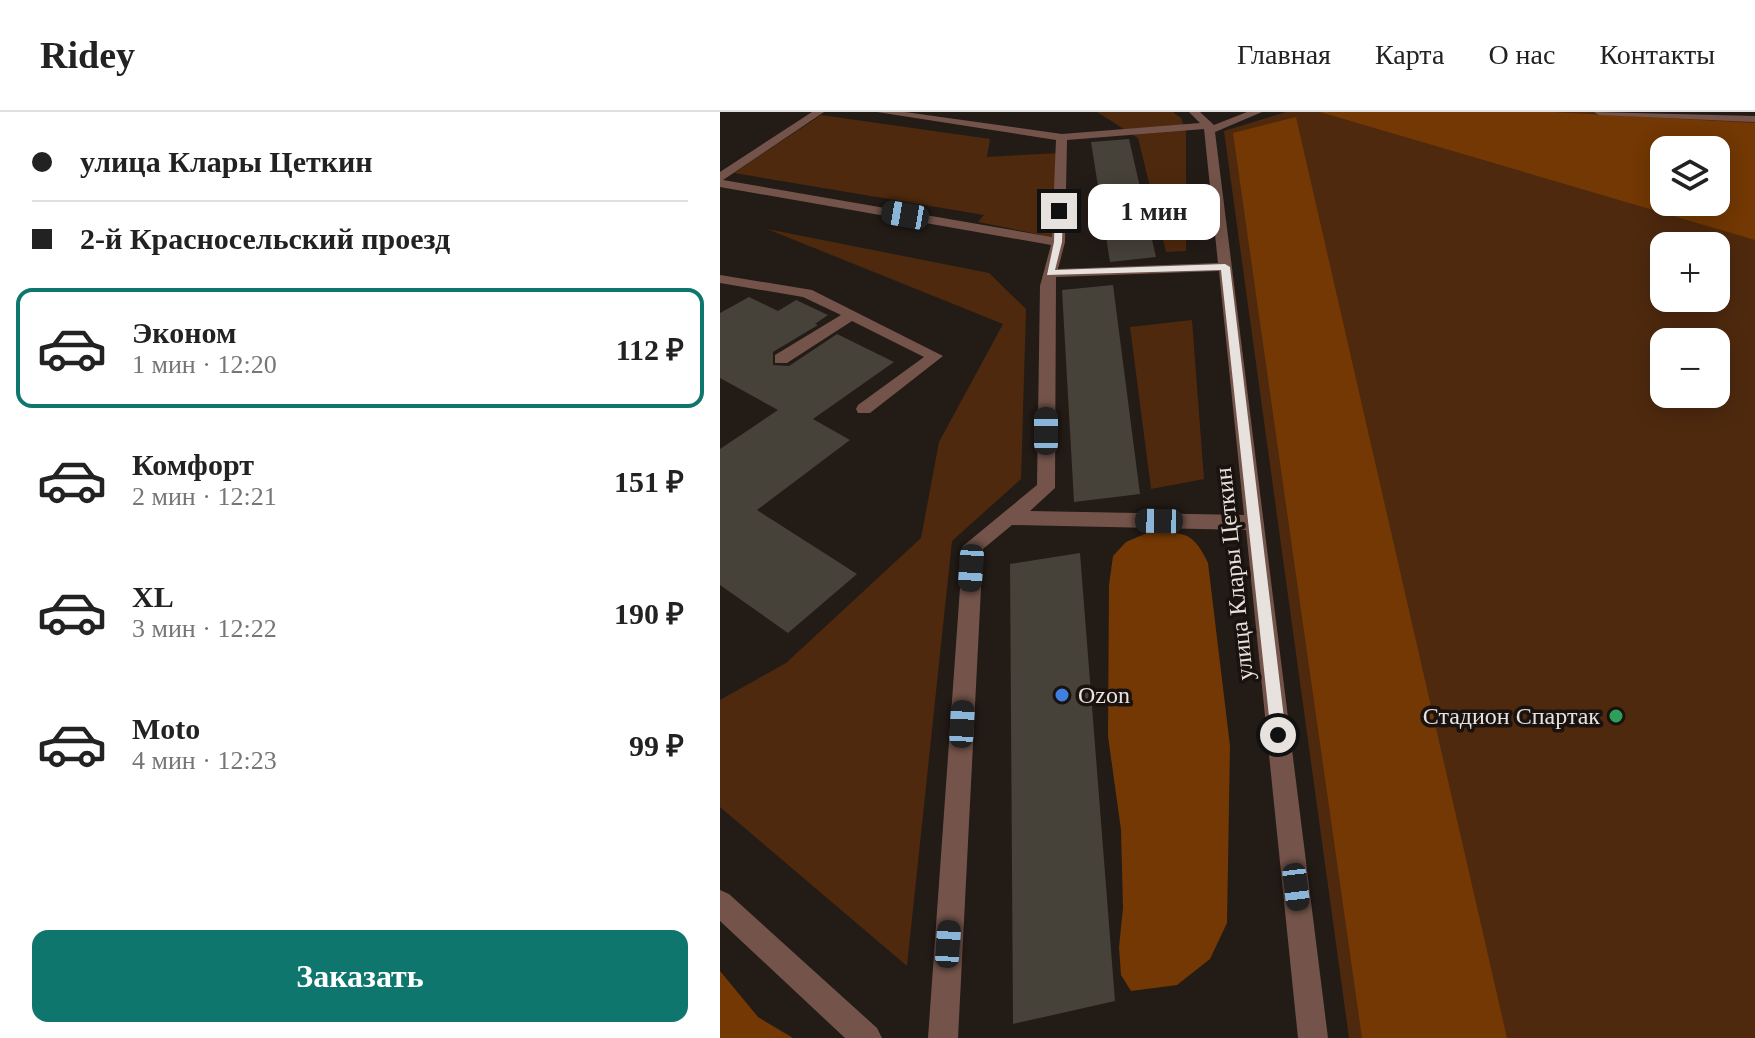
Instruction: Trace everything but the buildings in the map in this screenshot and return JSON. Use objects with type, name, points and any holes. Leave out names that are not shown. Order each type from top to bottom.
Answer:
[{"type":"street","points":[[720,180],[819,112]]},
{"type":"street","points":[[882,112],[1062,137],[1204,122],[1257,112]]},
{"type":"street","points":[[1599,112],[1755,119]]},
{"type":"street","name":"улица Клары Цеткин","points":[[1204,122],[1225,267],[1313,1038]]},
{"type":"street","points":[[943,1038],[973,546],[1046,488],[1047,286],[1058,242],[1062,137]]},
{"type":"street","points":[[720,180],[1058,242]]},
{"type":"street","points":[[1050,273],[1225,267]]},
{"type":"street","points":[[720,279],[807,293],[935,356],[864,409]]},
{"type":"street","points":[[781,359],[852,315]]},
{"type":"street","points":[[1008,518],[1254,523]]},
{"type":"street","points":[[720,903],[867,1038]]},
{"type":"shaded area","points":[[1097,112],[1173,112],[1181,118],[1186,131],[1186,251],[1166,252],[1138,138]]},
{"type":"shaded area","points":[[1286,112],[1588,112],[1755,120],[1755,1038],[1349,1038],[1224,131]]},
{"type":"shaded area","points":[[1320,112],[1552,112],[1755,123],[1755,240],[1673,216],[1730,216],[1730,136],[1650,136],[1650,209]]},
{"type":"shaded area","points":[[821,115],[990,139],[987,157],[1058,153],[1052,237],[978,222],[984,215],[734,173]]},
{"type":"shaded area","points":[[1296,117],[1507,1038],[1362,1038],[1233,133]]},
{"type":"shaded area","points":[[767,229],[989,273],[1026,309],[1021,479],[952,541],[907,966],[720,807],[720,700],[786,663],[921,538],[939,442],[1003,324]]},
{"type":"shaded area","points":[[1192,320],[1204,479],[1151,489],[1130,327]]},
{"type":"shaded area","points":[[1147,533],[1185,535],[1197,544],[1208,563],[1230,746],[1227,923],[1210,959],[1177,985],[1131,991],[1121,975],[1119,947],[1123,908],[1121,830],[1108,736],[1109,585],[1113,556],[1126,542]]},
{"type":"shaded area","points":[[720,971],[758,1017],[793,1038],[720,1038]]},
{"type":"place","name":"Ozon","points":[[1062,695]]},
{"type":"place","name":"Стадион Спартак","points":[[1616,716]]},
{"type":"route","points":[[1059,211],[1058,242],[1050,273],[1225,267],[1278,735]]}]
